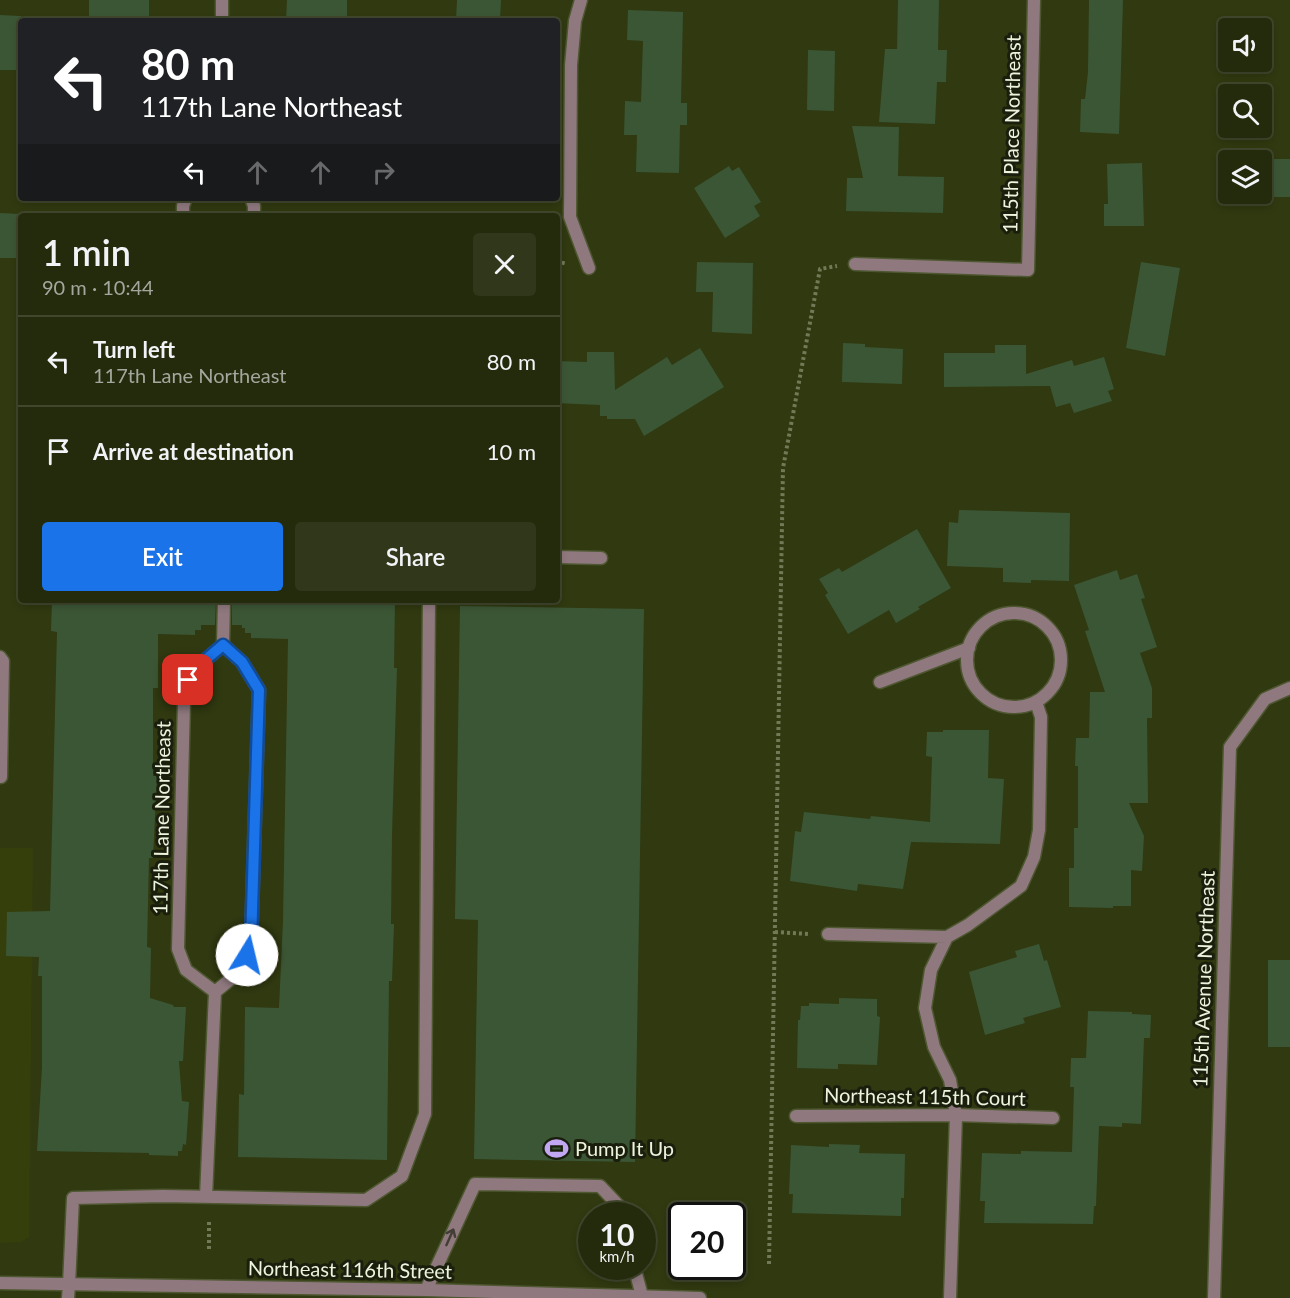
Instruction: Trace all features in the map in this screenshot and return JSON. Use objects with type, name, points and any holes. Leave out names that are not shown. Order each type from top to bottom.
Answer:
[{"type":"street","points":[[222,0],[222,18]]},
{"type":"street","points":[[581,0],[575,21],[571,65],[570,217],[589,268]]},
{"type":"street","name":"115th Place Northeast","points":[[855,264],[1028,270],[1034,0]]},
{"type":"street","points":[[560,557],[601,558]]},
{"type":"street","points":[[206,1197],[215,992],[243,969],[251,942],[259,690],[242,662],[223,645],[224,603]]},
{"type":"street","points":[[68,1298],[73,1198],[206,1197],[366,1200],[402,1176],[425,1114],[429,603]]},
{"type":"street","points":[[1019,613],[1032,616],[1053,633],[1059,644],[1060,671],[1055,683],[1036,702],[1010,706],[997,703],[976,687],[967,662],[969,648],[974,636],[982,626],[993,618],[1019,613]]},
{"type":"street","name":"117th Lane Northeast","points":[[215,992],[186,970],[178,949],[184,702],[188,680],[204,661],[223,645]]},
{"type":"street","points":[[880,682],[969,648]]},
{"type":"street","points":[[0,657],[3,661],[0,777]]},
{"type":"street","name":"115th Avenue Northeast","points":[[1214,1298],[1230,747],[1266,699],[1290,688]]},
{"type":"street","points":[[828,934],[947,937],[968,925],[1021,886],[1034,857],[1039,830],[1041,717],[1036,702]]},
{"type":"street","points":[[947,937],[931,970],[925,1008],[934,1047],[950,1080],[956,1115],[950,1298]]},
{"type":"street","name":"Northeast 115th Court","points":[[796,1116],[956,1115],[1053,1118]]},
{"type":"street","points":[[426,1290],[475,1184],[600,1186],[615,1202]]},
{"type":"street","points":[[638,1280],[642,1296]]},
{"type":"street","name":"Northeast 116th Street","points":[[0,1282],[700,1298]]},
{"type":"path","points":[[769,1264],[783,468],[820,269],[855,264]]},
{"type":"path","points":[[775,932],[828,934]]},
{"type":"path","points":[[209,1222],[209,1249]]},
{"type":"shaded area","points":[[0,848],[33,848],[29,1237],[21,1242],[0,1243]]},
{"type":"building","points":[[89,0],[149,0],[149,18],[89,18]]},
{"type":"building","points":[[287,0],[347,0],[347,18],[286,18]]},
{"type":"building","points":[[457,0],[501,0],[500,18],[456,18]]},
{"type":"building","points":[[898,0],[939,0],[938,50],[947,50],[946,82],[937,82],[935,124],[879,122],[885,49],[897,49]]},
{"type":"building","points":[[1089,0],[1123,0],[1119,134],[1080,132],[1081,99],[1085,99],[1088,72]]},
{"type":"building","points":[[628,10],[683,12],[681,103],[687,103],[687,125],[680,125],[679,173],[636,172],[637,135],[624,135],[625,101],[641,102],[643,41],[627,40]]},
{"type":"building","points":[[0,15],[21,16],[18,18],[18,70],[0,70]]},
{"type":"building","points":[[808,50],[835,51],[834,111],[807,110]]},
{"type":"building","points":[[852,126],[899,127],[898,176],[944,177],[943,213],[846,211],[847,178],[863,178]]},
{"type":"building","points":[[1272,159],[1290,159],[1290,197],[1272,197]]},
{"type":"building","points":[[1142,163],[1144,226],[1104,226],[1104,204],[1108,204],[1107,164]]},
{"type":"building","points":[[729,166],[732,171],[739,167],[761,202],[754,206],[760,216],[725,238],[694,188]]},
{"type":"building","points":[[0,213],[18,214],[18,258],[0,258]]},
{"type":"building","points":[[697,262],[753,263],[752,334],[712,332],[713,292],[696,292]]},
{"type":"building","points":[[1141,262],[1180,268],[1165,356],[1126,348]]},
{"type":"building","points":[[843,343],[903,349],[902,384],[842,382]]},
{"type":"building","points":[[995,345],[1026,345],[1026,374],[1072,360],[1074,366],[1104,357],[1114,389],[1108,391],[1112,401],[1074,413],[1070,403],[1056,407],[1050,386],[944,387],[944,353],[995,353]]},
{"type":"building","points":[[700,348],[724,387],[644,436],[635,419],[607,419],[607,416],[600,416],[600,405],[560,403],[560,361],[587,362],[587,352],[614,352],[615,390],[667,357],[672,365]]},
{"type":"building","points":[[959,510],[1070,513],[1069,581],[1003,582],[1003,568],[947,566],[949,522],[958,523]]},
{"type":"building","points":[[917,529],[951,588],[896,623],[889,610],[848,634],[825,595],[828,593],[819,579],[839,568],[842,572]]},
{"type":"building","points":[[1117,570],[1120,580],[1137,574],[1145,598],[1141,599],[1157,647],[1140,653],[1152,688],[1152,718],[1147,718],[1148,803],[1129,803],[1144,836],[1142,871],[1131,870],[1131,906],[1069,907],[1069,868],[1074,868],[1074,828],[1078,828],[1076,738],[1089,738],[1090,692],[1105,692],[1085,631],[1089,630],[1074,585]]},
{"type":"building","points":[[52,603],[216,603],[215,625],[201,625],[201,630],[195,630],[195,635],[158,634],[158,688],[153,688],[153,776],[157,776],[153,858],[149,858],[147,947],[151,948],[150,998],[174,1007],[186,1007],[183,1061],[179,1061],[182,1101],[189,1102],[186,1145],[183,1144],[182,1151],[178,1151],[178,1156],[149,1155],[149,1153],[37,1151],[42,1067],[42,976],[38,976],[39,957],[6,956],[7,912],[50,911],[57,632],[51,631]]},
{"type":"building","points":[[232,603],[395,603],[394,668],[397,668],[391,924],[394,924],[392,981],[389,981],[387,1160],[238,1157],[239,1094],[244,1095],[245,1007],[279,1008],[283,921],[288,639],[251,638],[251,633],[245,633],[242,625],[232,625]]},
{"type":"building","points":[[460,606],[644,609],[635,1162],[474,1159],[478,920],[455,919]]},
{"type":"building","points":[[943,730],[989,730],[988,778],[1004,779],[1000,844],[911,842],[903,889],[858,884],[857,891],[790,881],[795,831],[801,832],[804,812],[930,822],[932,757],[926,756],[927,732],[943,732]]},
{"type":"building","points":[[1039,944],[1044,961],[1047,960],[1061,1007],[1023,1018],[1025,1023],[985,1035],[969,972],[1017,957],[1015,951]]},
{"type":"building","points":[[1268,960],[1290,960],[1290,1047],[1268,1047]]},
{"type":"building","points":[[839,998],[877,999],[877,1016],[880,1017],[877,1065],[838,1064],[838,1069],[797,1068],[798,1020],[800,1020],[801,1006],[809,1006],[809,1003],[839,1004]]},
{"type":"building","points":[[1088,1011],[1151,1015],[1150,1038],[1144,1038],[1141,1124],[1122,1123],[1122,1127],[1099,1126],[1096,1206],[1094,1206],[1093,1224],[984,1223],[985,1201],[980,1201],[982,1153],[1072,1152],[1074,1087],[1070,1087],[1071,1058],[1086,1058]]},
{"type":"building","points":[[829,1144],[860,1145],[859,1153],[905,1154],[904,1198],[901,1198],[901,1216],[792,1213],[793,1194],[789,1194],[791,1145],[829,1147]]},
{"type":"place","name":"Pump It Up","points":[[557,1149]]},
{"type":"route","points":[[188,680],[204,661],[223,645],[242,662],[259,690],[251,942],[247,955]]}]
